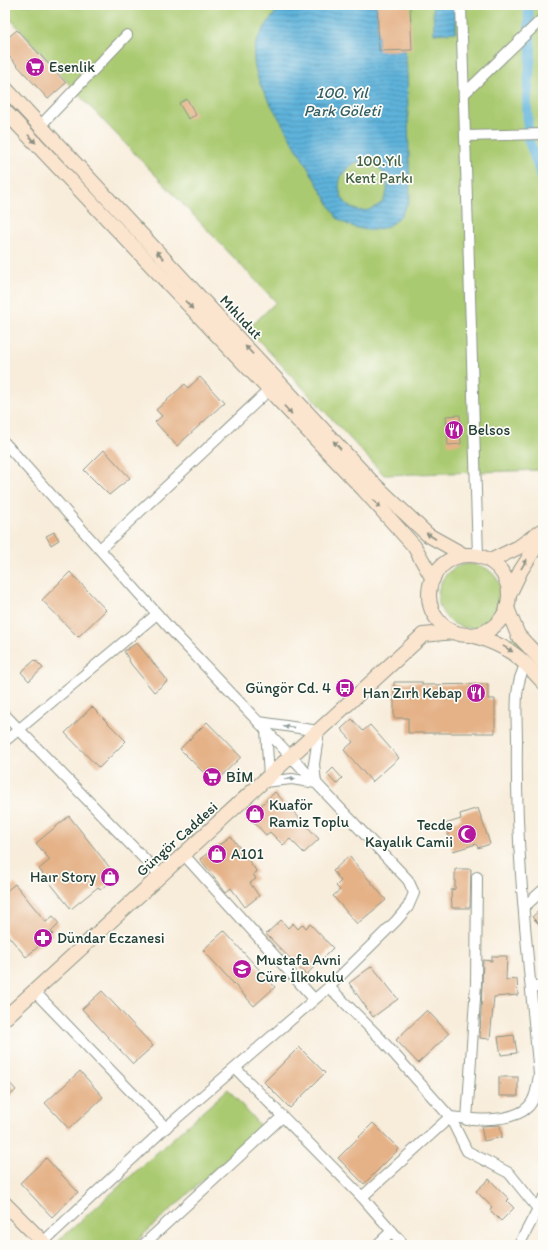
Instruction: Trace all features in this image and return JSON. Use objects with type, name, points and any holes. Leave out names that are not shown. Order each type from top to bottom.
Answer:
[{"type":"main road","name":"Mıhlıdut","points":[[5,88],[370,480],[428,535],[477,558]]},
{"type":"main road","name":"Mıhlıdut","points":[[7,119],[269,390],[410,541],[423,559],[432,579]]},
{"type":"main road","points":[[543,530],[519,547],[477,558],[451,559],[440,568],[432,579],[429,592],[430,606],[423,635],[454,632],[496,642],[512,651],[543,682]]},
{"type":"main road","points":[[471,635],[490,629],[500,620],[521,570],[543,536]]},
{"type":"main road","points":[[477,558],[504,576],[508,602],[518,635],[543,662]]},
{"type":"main road","points":[[430,606],[436,618],[446,628],[454,632]]},
{"type":"main road","name":"Güngör Caddesi","points":[[5,1018],[423,635]]},
{"type":"main road","points":[[5,1204],[43,1244]]},
{"type":"street","points":[[461,5],[477,558]]},
{"type":"street","points":[[464,94],[543,18]]},
{"type":"street","points":[[40,126],[127,35]]},
{"type":"street","points":[[465,136],[539,135]]},
{"type":"street","points":[[100,549],[269,390]]},
{"type":"street","points":[[5,443],[157,614],[408,880],[414,893],[408,907],[396,921],[329,987],[166,1128],[43,1244]]},
{"type":"street","points":[[5,741],[157,614]]},
{"type":"street","points":[[450,1117],[466,1120],[503,1118],[521,1112],[529,1106],[536,1094],[539,1076],[524,907],[516,790],[518,683],[526,664]]},
{"type":"street","points":[[5,715],[161,876]]},
{"type":"street","points":[[262,725],[319,731],[314,764],[316,783]]},
{"type":"street","points":[[262,725],[267,779],[292,779],[316,783]]},
{"type":"street","points":[[184,855],[314,999]]},
{"type":"street","points":[[466,1120],[476,984],[477,876]]},
{"type":"street","points":[[524,907],[543,890]]},
{"type":"street","points":[[531,986],[543,988]]},
{"type":"street","points":[[329,987],[380,1038],[450,1117],[467,1151],[509,1173],[540,1212]]},
{"type":"street","points":[[34,992],[166,1128]]},
{"type":"street","points":[[236,1069],[362,1197],[404,1245]]},
{"type":"street","points":[[143,1245],[282,1117]]},
{"type":"street","points":[[362,1197],[450,1117]]},
{"type":"street","points":[[519,1245],[540,1212],[543,1199]]},
{"type":"street","points":[[377,1245],[392,1231]]},
{"type":"green space","name":"100.Yıl Kent Parkı","points":[[5,5],[543,5],[543,470],[384,475],[248,329],[276,302],[79,95],[5,13]]},
{"type":"green space","points":[[470,564],[488,570],[496,578],[502,596],[496,614],[488,622],[470,628],[452,622],[444,614],[438,596],[444,578],[452,570]]},
{"type":"green space","points":[[514,635],[543,666],[543,677],[504,644]]},
{"type":"green space","points":[[228,1089],[261,1127],[132,1245],[58,1245],[56,1243]]},
{"type":"water","name":"100. Yıl Park Göleti","points":[[281,5],[377,5],[379,50],[405,50],[407,70],[410,196],[405,208],[398,218],[390,225],[381,229],[359,229],[348,225],[337,218],[262,89],[254,63],[256,44],[265,27]],"holes":[[[358,162],[365,162],[377,167],[385,176],[387,181],[386,195],[382,202],[377,206],[366,210],[356,210],[348,205],[342,197],[339,188],[341,178],[347,169]]]},
{"type":"water","points":[[433,5],[456,5],[456,32],[434,34]]},
{"type":"building","points":[[377,5],[410,5],[412,50],[379,51]]},
{"type":"building","name":"Esenlik","points":[[17,30],[66,83],[48,99],[5,52],[5,40]]},
{"type":"building","points":[[187,99],[196,115],[188,119],[179,103]]},
{"type":"building","points":[[200,377],[224,403],[177,446],[155,422],[162,416],[156,410],[185,384],[188,388]]},
{"type":"building","name":"Belsos","points":[[460,415],[461,444],[448,445],[446,416]]},
{"type":"building","points":[[104,450],[130,478],[109,495],[84,470]]},
{"type":"building","points":[[54,532],[59,540],[51,545],[46,536]]},
{"type":"building","points":[[70,572],[106,610],[78,637],[42,600]]},
{"type":"building","points":[[137,643],[168,681],[154,692],[131,664],[124,651]]},
{"type":"building","points":[[35,660],[43,668],[29,681],[21,672]]},
{"type":"building","points":[[394,682],[422,682],[422,685],[488,684],[488,699],[495,699],[495,733],[408,733],[408,718],[394,718]]},
{"type":"building","points":[[92,707],[126,741],[99,768],[65,733]]},
{"type":"building","points":[[352,719],[363,731],[370,725],[399,758],[372,782],[344,750],[353,742],[341,729]]},
{"type":"building","points":[[207,722],[241,757],[214,783],[180,749]]},
{"type":"building","points":[[333,768],[342,778],[336,784],[327,774]]},
{"type":"building","points":[[275,792],[319,839],[304,853],[290,839],[283,845],[270,832],[266,835],[249,817]]},
{"type":"building","name":"Tecde Kayalık Camii","points":[[478,808],[490,844],[478,848],[476,844],[453,851],[445,824],[461,819],[460,814]]},
{"type":"building","points":[[69,816],[114,873],[109,877],[112,880],[100,890],[98,887],[71,909],[39,869],[50,860],[36,843]]},
{"type":"building","points":[[231,836],[257,872],[253,874],[256,879],[250,883],[259,896],[245,907],[231,888],[226,892],[200,859]]},
{"type":"building","points":[[349,856],[386,900],[357,924],[333,896],[340,890],[336,886],[341,881],[333,871]]},
{"type":"building","points":[[455,869],[471,869],[470,908],[452,908],[451,890],[455,889]]},
{"type":"building","points":[[15,884],[46,922],[53,916],[59,924],[51,932],[53,934],[26,957],[5,932],[5,892]]},
{"type":"building","points":[[543,907],[543,928],[532,917]]},
{"type":"building","points":[[281,920],[288,928],[293,923],[298,929],[303,924],[306,928],[310,924],[333,948],[306,975],[266,934]]},
{"type":"building","points":[[224,931],[275,987],[254,1006],[203,950]]},
{"type":"building","points":[[492,956],[507,956],[506,980],[517,979],[518,995],[494,997],[490,1039],[480,1038],[483,960],[492,961]]},
{"type":"building","points":[[372,966],[398,999],[373,1017],[349,983]]},
{"type":"building","points":[[102,991],[153,1046],[133,1064],[82,1009]]},
{"type":"building","points":[[427,1010],[449,1034],[418,1063],[396,1040]]},
{"type":"building","points":[[514,1035],[517,1053],[501,1055],[498,1037]]},
{"type":"building","points":[[299,1047],[325,1073],[290,1108],[264,1082]]},
{"type":"building","points":[[80,1071],[103,1097],[69,1129],[45,1103]]},
{"type":"building","points":[[499,1077],[518,1077],[518,1096],[499,1096]]},
{"type":"building","points":[[5,1078],[16,1090],[5,1100]]},
{"type":"building","points":[[373,1123],[399,1149],[364,1184],[338,1158]]},
{"type":"building","points":[[500,1125],[502,1137],[484,1141],[481,1126]]},
{"type":"building","points":[[46,1158],[78,1192],[52,1217],[20,1183]]},
{"type":"building","points":[[489,1179],[509,1199],[507,1201],[514,1208],[501,1221],[490,1210],[492,1207],[476,1191]]},
{"type":"waterway","points":[[528,5],[531,52],[527,98],[528,138],[543,180]]},
{"type":"place","name":"Esenlik","points":[[35,67]]},
{"type":"place","name":"Belsos","points":[[454,430]]},
{"type":"place","name":"Güngör Cd. 4","points":[[345,688]]},
{"type":"place","name":"Han Zırh Kebap","points":[[476,693]]},
{"type":"place","name":"BİM","points":[[212,777]]},
{"type":"place","name":"Kuaför Ramiz Toplu","points":[[255,814]]},
{"type":"place","name":"Tecde Kayalık Camii","points":[[467,834]]},
{"type":"place","name":"A101","points":[[217,854]]},
{"type":"place","name":"Haır Story","points":[[110,877]]},
{"type":"place","name":"Dündar Eczanesi","points":[[43,938]]},
{"type":"place","name":"Mustafa Avni Cüre İlkokulu","points":[[242,969]]}]
